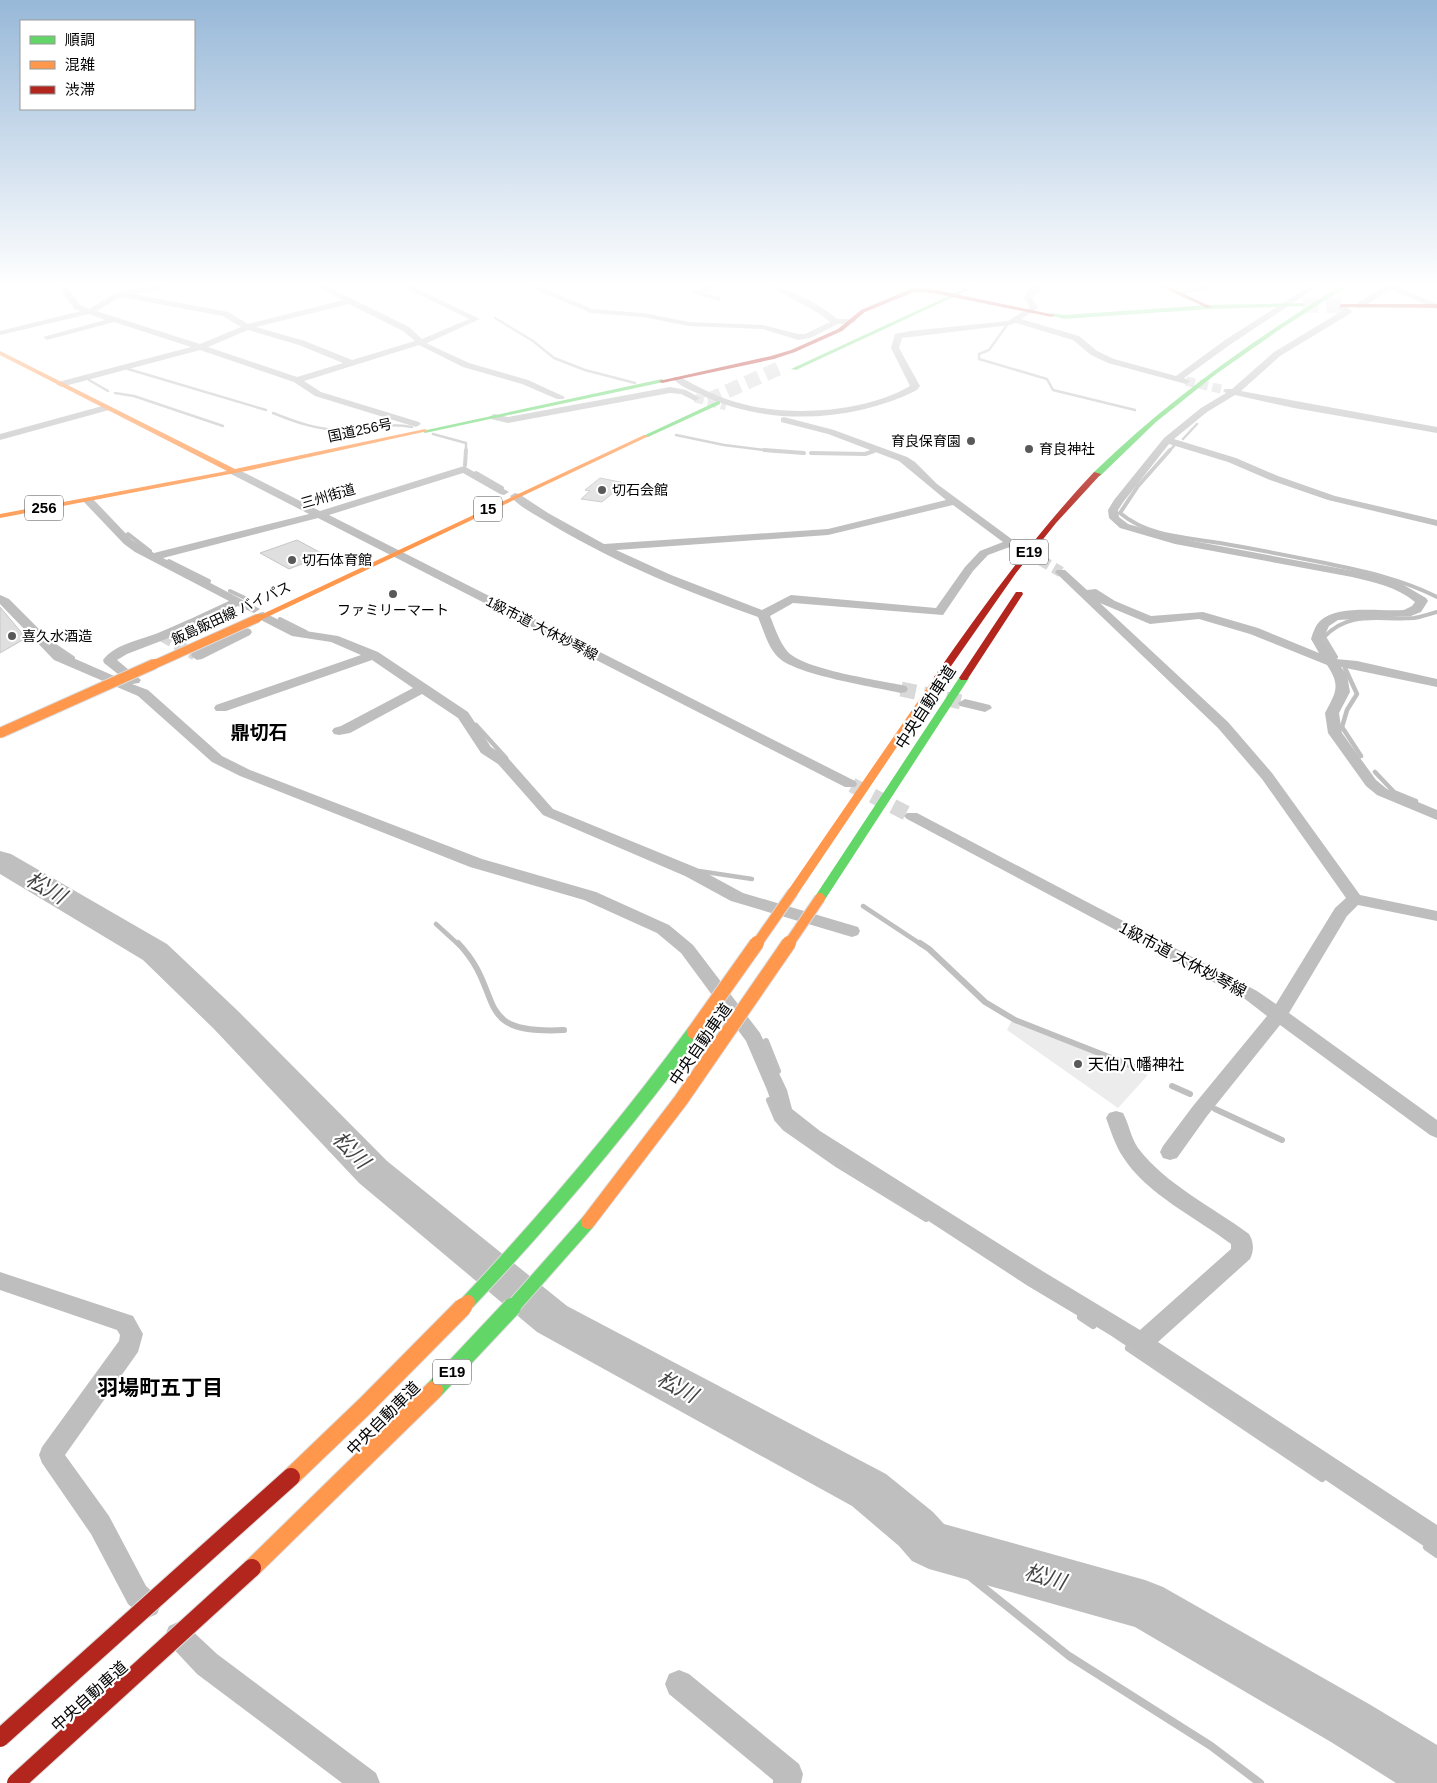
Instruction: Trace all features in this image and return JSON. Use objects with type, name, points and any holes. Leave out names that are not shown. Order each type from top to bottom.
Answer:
[{"type":"main road","points":[[34,370],[233,472]]},
{"type":"main road","name":"国道256号","points":[[0,516],[233,472],[715,370]]},
{"type":"main road","name":"中央自動車道","points":[[0,1738],[298,1469],[442,1331],[569,1192],[685,1046],[988,605],[1043,533],[1084,487],[1152,421],[1216,370]]},
{"type":"main road","points":[[1152,438],[1178,414],[1234,370]]},
{"type":"main road","name":"飯島飯田線 バイパス","points":[[0,733],[259,615],[388,550],[510,494],[718,403]]},
{"type":"main road","name":"中央自動車道","points":[[16,1783],[137,1676],[314,1510],[476,1348],[592,1217],[707,1064],[820,898],[1024,586]]},
{"type":"main road","name":"飯島飯田線 バイパス","points":[[0,723],[259,615]]},
{"type":"street","points":[[61,384],[113,370]]},
{"type":"street","points":[[272,370],[297,380],[318,394],[416,424]]},
{"type":"street","points":[[297,380],[331,370]]},
{"type":"street","points":[[484,370],[525,382],[560,397]]},
{"type":"street","points":[[677,379],[714,399],[754,410],[786,415],[835,410],[893,400],[914,388],[914,383],[907,370]]},
{"type":"street","points":[[1147,370],[1181,380],[1194,370]]},
{"type":"street","points":[[1259,370],[1234,392],[1204,410],[1167,440],[1113,510],[1114,518],[1124,526],[1175,541],[1352,572],[1408,590],[1422,601],[1421,606],[1410,613],[1400,615],[1349,614],[1324,624],[1317,639],[1340,675],[1343,692],[1332,712],[1335,732],[1371,783],[1382,792],[1437,815]]},
{"type":"street","points":[[1221,389],[1294,405],[1437,430]]},
{"type":"street","points":[[494,417],[508,420],[670,390],[683,392],[695,398]]},
{"type":"street","points":[[718,403],[831,432],[902,459],[911,464],[933,486],[1011,543],[984,553],[939,612],[791,599],[763,615],[781,651],[790,660],[808,667],[901,689]]},
{"type":"street","points":[[1,437],[106,408]]},
{"type":"street","points":[[1167,440],[1232,460],[1274,478],[1332,498],[1437,524]]},
{"type":"street","name":"三州街道","points":[[152,557],[320,515],[464,469],[510,494],[569,531],[602,548],[639,566],[763,615]]},
{"type":"street","name":"1級市道 大休妙琴線","points":[[233,472],[850,784]]},
{"type":"street","points":[[88,500],[128,542],[152,557],[239,601],[259,615],[296,633],[334,639],[373,655],[463,715],[486,750],[503,761],[548,812],[596,834],[691,872],[737,897],[852,931]]},
{"type":"street","points":[[602,548],[828,532],[954,502]]},
{"type":"street","points":[[1437,683],[1357,665],[1331,662],[1254,631],[1199,615],[1150,620],[1110,604],[1061,572],[1224,724],[1267,776],[1355,898],[1437,916]]},
{"type":"street","points":[[0,599],[58,657],[143,693],[217,759],[245,773],[476,863],[590,896],[663,929],[688,949],[754,1038],[777,1090],[784,1113],[813,1136],[1140,1343],[1437,1540]]},
{"type":"street","points":[[130,686],[135,681],[109,660],[111,658],[239,601]]},
{"type":"street","points":[[197,656],[259,615]]},
{"type":"street","points":[[222,708],[373,655]]},
{"type":"street","points":[[339,731],[345,730],[422,688]]},
{"type":"street","points":[[965,703],[985,708]]},
{"type":"street","name":"1級市道 大休妙琴線","points":[[912,816],[1251,995],[1437,1130]]},
{"type":"street","points":[[1170,1152],[1200,1111],[1279,1014],[1341,912],[1355,898]]},
{"type":"street","points":[[1116,1118],[1132,1155],[1162,1185],[1216,1220],[1242,1240],[1242,1254],[1140,1343]]},
{"type":"street","points":[[0,1281],[125,1323],[132,1334],[130,1345],[52,1454],[100,1525],[137,1595],[208,1664],[366,1783]]},
{"type":"street","points":[[679,1684],[789,1774],[787,1783]]},
{"type":"shaded area","points":[[1012,1020],[1148,1075],[1118,1108],[1007,1030]]},
{"type":"building","name":"切石会館","points":[[600,478],[625,483],[602,502],[581,499],[590,491],[585,490]]},
{"type":"building","name":"切石体育館","points":[[297,540],[325,555],[289,569],[260,553]]},
{"type":"building","name":"喜久水酒造","points":[[0,607],[26,638],[0,653]]},
{"type":"waterway","points":[[132,370],[266,410]]},
{"type":"waterway","points":[[586,370],[635,383]]},
{"type":"waterway","points":[[1017,370],[1047,379],[1053,390],[1135,410]]},
{"type":"waterway","points":[[89,380],[108,391]]},
{"type":"waterway","points":[[115,393],[134,396],[223,426]]},
{"type":"waterway","points":[[273,413],[307,425],[333,430],[385,425],[412,427]]},
{"type":"waterway","points":[[1183,439],[1197,424]]},
{"type":"waterway","points":[[433,434],[466,443],[466,450]]},
{"type":"waterway","points":[[676,435],[724,445],[764,450]]},
{"type":"waterway","points":[[1170,450],[1174,446]]},
{"type":"waterway","points":[[465,465],[466,450]]},
{"type":"waterway","points":[[764,450],[804,453]]},
{"type":"waterway","points":[[764,450],[780,452]]},
{"type":"waterway","points":[[1170,450],[1138,486],[1120,513],[1131,521],[1168,535],[1259,550],[1368,573],[1396,580],[1437,597]]},
{"type":"waterway","points":[[811,453],[865,454],[874,451],[872,452]]},
{"type":"waterway","points":[[476,473],[502,488]]},
{"type":"waterway","points":[[128,534],[150,551]]},
{"type":"waterway","points":[[169,561],[209,581]]},
{"type":"waterway","points":[[230,591],[247,599]]},
{"type":"waterway","points":[[1336,657],[1324,637],[1334,628],[1345,623],[1355,619],[1366,618],[1414,618],[1437,612]]},
{"type":"waterway","points":[[280,619],[306,632]]},
{"type":"waterway","points":[[54,645],[73,658]]},
{"type":"waterway","points":[[1345,668],[1357,694],[1347,710],[1342,727],[1361,756]]},
{"type":"waterway","points":[[476,725],[506,758]]},
{"type":"waterway","points":[[1375,772],[1394,792],[1416,801]]},
{"type":"waterway","name":"松川","points":[[0,861],[155,952],[226,1020],[373,1172],[552,1319],[869,1490],[916,1529],[929,1544],[1145,1605],[1350,1723],[1437,1777]]},
{"type":"waterway","points":[[699,871],[752,879]]},
{"type":"waterway","points":[[863,906],[922,945]]},
{"type":"waterway","points":[[436,924],[459,945]]},
{"type":"waterway","points":[[458,943],[473,962],[494,1008],[502,1018],[514,1026],[534,1030],[564,1030]]},
{"type":"waterway","points":[[920,943],[929,949],[985,1002],[1015,1020],[1142,1070]]},
{"type":"waterway","points":[[766,1041],[778,1071]]},
{"type":"waterway","points":[[1172,1086],[1190,1094]]},
{"type":"waterway","points":[[769,1100],[777,1119],[785,1128],[838,1165],[926,1219]]},
{"type":"waterway","points":[[1215,1109],[1282,1140]]},
{"type":"waterway","points":[[1081,1317],[1093,1325]]},
{"type":"waterway","points":[[1129,1348],[1322,1478]]},
{"type":"waterway","points":[[929,1544],[1069,1656],[1211,1746],[1260,1783]]},
{"type":"waterway","points":[[1427,1547],[1437,1554]]},
{"type":"tunnel","points":[[708,400],[775,370]]},
{"type":"tunnel","points":[[1186,381],[1221,389]]},
{"type":"tunnel","points":[[695,398],[726,406]]},
{"type":"tunnel","points":[[1011,543],[1061,572]]},
{"type":"tunnel","points":[[162,636],[195,655]]},
{"type":"tunnel","points":[[901,689],[961,702]]},
{"type":"tunnel","points":[[852,785],[912,816]]},
{"type":"traffic: fast","points":[[1097,474],[1153,421],[1218,370]]},
{"type":"traffic: fast","points":[[425,431],[662,381]]},
{"type":"traffic: fast","points":[[646,436],[718,403]]},
{"type":"traffic: fast","points":[[820,898],[964,678]]},
{"type":"traffic: fast","points":[[468,1302],[586,1171],[694,1032]]},
{"type":"traffic: fast","points":[[434,1390],[517,1302],[588,1222]]},
{"type":"traffic: slow","points":[[34,370],[233,471]]},
{"type":"traffic: slow","points":[[0,516],[251,468],[425,431]]},
{"type":"traffic: slow","points":[[258,618],[646,436]]},
{"type":"traffic: slow","points":[[0,733],[258,618]]},
{"type":"traffic: slow","points":[[793,892],[939,677]]},
{"type":"traffic: slow","points":[[694,1032],[793,892]]},
{"type":"traffic: slow","points":[[588,1222],[681,1100],[820,898]]},
{"type":"traffic: slow","points":[[291,1477],[365,1406],[468,1302]]},
{"type":"traffic: slow","points":[[252,1568],[434,1390]]},
{"type":"traffic: jam","points":[[662,381],[714,370]]},
{"type":"traffic: jam","points":[[939,677],[1033,546],[1097,474]]},
{"type":"traffic: jam","points":[[964,678],[1019,594]]},
{"type":"traffic: jam","points":[[0,1738],[291,1477]]},
{"type":"traffic: jam","points":[[16,1783],[252,1568]]},
{"type":"place","name":"育良保育園","points":[[971,441]]},
{"type":"place","name":"育良神社","points":[[1029,449]]},
{"type":"place","name":"切石会館","points":[[602,490]]},
{"type":"place","name":"切石体育館","points":[[292,560]]},
{"type":"place","name":"ファミリーマート","points":[[393,594]]},
{"type":"place","name":"喜久水酒造","points":[[12,636]]},
{"type":"place","name":"天伯八幡神社","points":[[1078,1064]]},
{"type":"district","name":"鼎切石","points":[[259,732]]},
{"type":"district","name":"羽場町五丁目","points":[[160,1388]]}]
